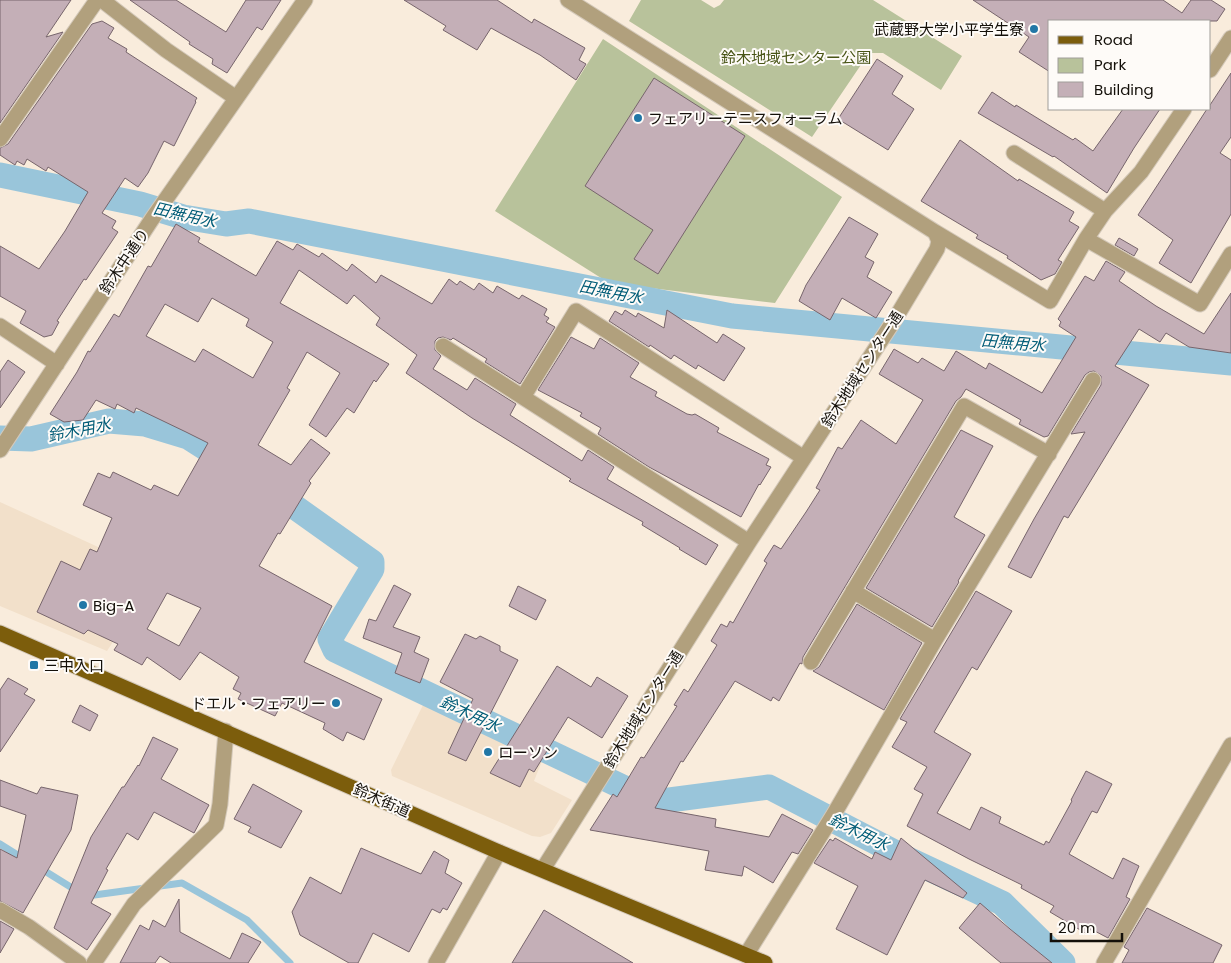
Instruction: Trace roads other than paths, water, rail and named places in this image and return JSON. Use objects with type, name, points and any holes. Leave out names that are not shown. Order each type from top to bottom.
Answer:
[{"type":"main road","name":"鈴木街道","points":[[0,633],[499,852],[765,963]]},
{"type":"street","points":[[0,140],[97,0]]},
{"type":"street","points":[[102,0],[166,50],[236,98]]},
{"type":"street","name":"鈴木中通り","points":[[1,448],[152,219],[305,0]]},
{"type":"street","points":[[568,0],[935,232],[1050,301],[1086,239],[1105,211],[1141,172],[1183,110]]},
{"type":"street","points":[[1211,68],[1231,38]]},
{"type":"street","points":[[1014,153],[1105,211]]},
{"type":"street","name":"鈴木地域センター通","points":[[543,869],[749,542],[895,319],[937,249],[939,241],[935,232]]},
{"type":"street","points":[[1086,239],[1200,304],[1231,254]]},
{"type":"street","points":[[523,397],[576,311],[804,458]]},
{"type":"street","points":[[0,326],[57,364]]},
{"type":"street","points":[[443,346],[749,542]]},
{"type":"street","points":[[746,955],[834,814],[935,640],[1093,380]]},
{"type":"street","points":[[810,662],[964,406],[1049,454]]},
{"type":"street","points":[[853,591],[935,640]]},
{"type":"street","points":[[94,963],[136,902],[216,825],[220,804],[226,731]]},
{"type":"street","points":[[1104,963],[1231,745]]},
{"type":"street","points":[[436,963],[499,852]]},
{"type":"street","points":[[0,910],[29,927],[79,963]]},
{"type":"waterway","name":"田無用水","points":[[0,175],[140,204],[183,217],[226,224],[249,221],[732,316],[1231,363]]},
{"type":"waterway","name":"鈴木用水","points":[[0,438],[31,439],[109,421],[145,424],[188,437],[235,467]]},
{"type":"waterway","name":"鈴木用水","points":[[268,488],[372,562],[372,569],[330,639],[335,650],[654,802],[769,787],[908,859],[1002,903],[1063,963]]},
{"type":"waterway","points":[[0,844],[24,859]]},
{"type":"waterway","points":[[40,868],[77,891]]},
{"type":"waterway","points":[[87,896],[182,883],[247,920],[290,963]]},
{"type":"place","name":"武蔵野大学小平学生寮","points":[[1034,29]]},
{"type":"place","name":"フェアリーテニスフォーラム","points":[[638,118]]},
{"type":"place","name":"Big-A","points":[[83,605]]},
{"type":"place","name":"三中入口","points":[[34,665]]},
{"type":"place","name":"ドエル・フェアリー","points":[[336,703]]},
{"type":"place","name":"ローソン","points":[[488,752]]},
{"type":"park label","name":"鈴木地域センター公園","points":[[796,57]]}]
